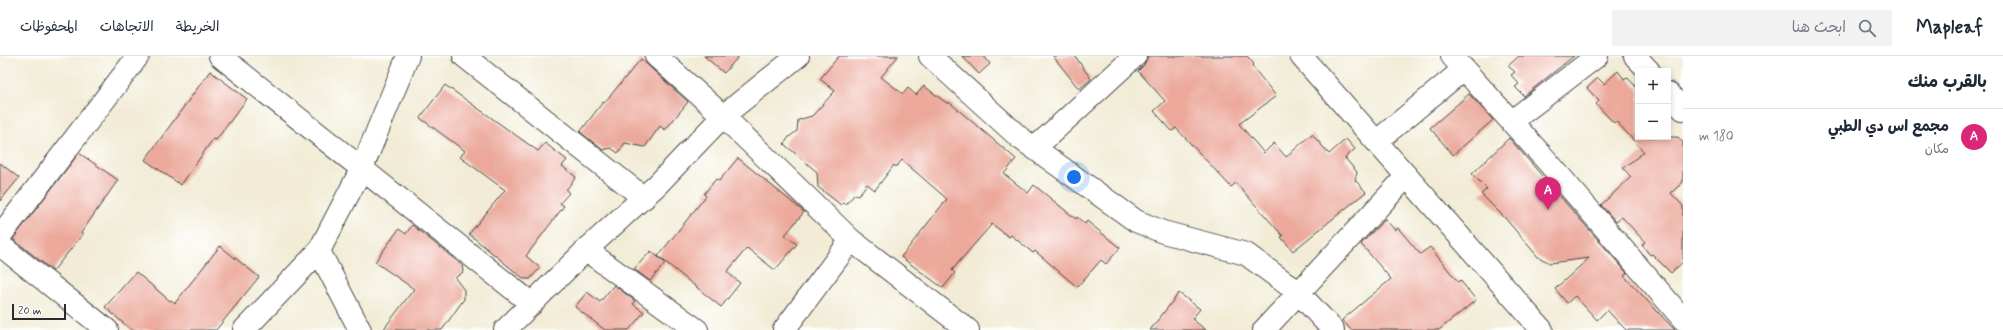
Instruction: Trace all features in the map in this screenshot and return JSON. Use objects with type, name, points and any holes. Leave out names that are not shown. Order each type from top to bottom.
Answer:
[{"type":"street","points":[[0,236],[138,56]]},
{"type":"street","points":[[220,56],[532,304]]},
{"type":"street","points":[[244,330],[319,251],[362,168],[408,56]]},
{"type":"street","points":[[464,56],[644,198]]},
{"type":"street","points":[[656,56],[723,116],[851,240],[968,330]]},
{"type":"street","points":[[505,330],[586,250],[644,198],[723,116],[798,56]]},
{"type":"street","points":[[930,56],[1020,138],[1136,221],[1163,232],[1246,254],[1298,292],[1333,330]]},
{"type":"street","points":[[1035,148],[1135,56]]},
{"type":"street","points":[[1301,56],[1542,330]]},
{"type":"street","points":[[1512,121],[1597,56]]},
{"type":"street","points":[[1635,56],[1646,68]]},
{"type":"street","points":[[1377,141],[1458,63],[1512,121],[1683,319]]},
{"type":"street","points":[[1671,96],[1683,110]]},
{"type":"street","points":[[1264,330],[1407,176]]},
{"type":"street","points":[[784,330],[851,240]]},
{"type":"street","points":[[0,245],[107,330]]},
{"type":"street","points":[[586,250],[697,330]]},
{"type":"street","points":[[319,251],[360,330]]},
{"type":"building","points":[[704,56],[739,56],[724,73]]},
{"type":"building","points":[[839,56],[898,56],[881,77],[903,94],[908,88],[916,95],[924,86],[948,104],[949,102],[1016,159],[1004,174],[1028,193],[1034,185],[1076,219],[1077,217],[1085,224],[1087,221],[1120,248],[1106,264],[1101,260],[1077,287],[1035,251],[1033,253],[1011,235],[1009,237],[992,224],[952,270],[955,273],[943,288],[901,257],[947,199],[902,160],[896,167],[894,165],[875,190],[867,184],[858,196],[855,194],[846,204],[843,203],[841,205],[818,187],[817,172],[784,144],[789,137],[797,131],[798,120],[812,116],[835,91],[820,79]]},
{"type":"building","points":[[962,56],[984,56],[990,64],[979,74]]},
{"type":"building","points":[[1053,56],[1075,56],[1091,79],[1079,89]]},
{"type":"building","points":[[1148,56],[1247,56],[1254,64],[1252,66],[1276,96],[1239,124],[1264,153],[1274,143],[1286,157],[1312,134],[1329,154],[1346,139],[1355,149],[1345,158],[1357,172],[1355,180],[1366,192],[1293,251],[1281,237],[1283,236],[1236,183],[1231,187],[1176,128],[1172,131],[1154,111],[1165,101],[1138,71],[1144,65]]},
{"type":"building","points":[[1519,56],[1574,56],[1524,96],[1515,87],[1519,84],[1511,75],[1515,72],[1508,66]]},
{"type":"building","points":[[641,59],[688,102],[665,130],[660,126],[645,147],[625,143],[618,153],[611,148],[603,150],[580,132],[603,102],[604,103]]},
{"type":"building","points":[[210,71],[247,99],[216,140],[213,139],[181,185],[145,160]]},
{"type":"building","points":[[1618,71],[1624,79],[1627,77],[1635,86],[1635,140],[1671,140],[1671,137],[1678,137],[1683,143],[1683,182],[1671,193],[1683,206],[1683,262],[1671,273],[1652,254],[1650,255],[1642,245],[1645,242],[1622,217],[1616,222],[1601,205],[1631,177],[1623,168],[1644,152],[1616,121],[1614,123],[1596,104],[1599,101],[1587,88],[1598,78],[1604,84]]},
{"type":"building","points":[[445,85],[538,151],[545,143],[567,160],[562,166],[576,177],[566,190],[569,193],[560,203],[564,206],[526,256],[540,268],[530,279],[524,279],[469,234],[505,190],[460,157],[465,151],[420,118]]},
{"type":"building","points":[[1469,94],[1493,120],[1453,155],[1430,128]]},
{"type":"building","points":[[1509,138],[1627,273],[1624,276],[1675,330],[1626,330],[1607,310],[1597,320],[1575,296],[1567,303],[1555,289],[1589,258],[1550,263],[1538,257],[1505,218],[1481,194],[1487,189],[1472,174]]},
{"type":"building","points":[[79,153],[118,180],[81,233],[83,234],[53,271],[13,239]]},
{"type":"building","points":[[738,158],[804,212],[785,235],[797,244],[775,270],[747,248],[727,272],[740,283],[721,307],[658,256],[706,196],[704,194],[716,179],[719,181]]},
{"type":"building","points":[[0,163],[19,178],[0,201]]},
{"type":"building","points":[[1385,219],[1395,230],[1398,228],[1420,254],[1430,247],[1458,282],[1460,280],[1476,300],[1439,330],[1351,330],[1342,320],[1391,279],[1361,244]]},
{"type":"building","points":[[412,225],[462,265],[463,272],[455,278],[464,290],[464,299],[442,330],[383,330],[414,289],[375,262],[399,229],[406,234]]},
{"type":"building","points":[[220,246],[259,277],[216,330],[131,330],[105,307],[136,272],[170,301],[171,300],[175,303]]},
{"type":"building","points":[[651,251],[665,263],[650,281],[634,269]]},
{"type":"building","points":[[614,285],[635,301],[633,304],[644,312],[629,330],[605,330],[575,307],[587,292],[600,302]]},
{"type":"building","points":[[1179,293],[1200,309],[1192,319],[1206,330],[1150,330]]},
{"type":"place","name":"مجمع اس دي الطبي","points":[[1548,210]]}]
